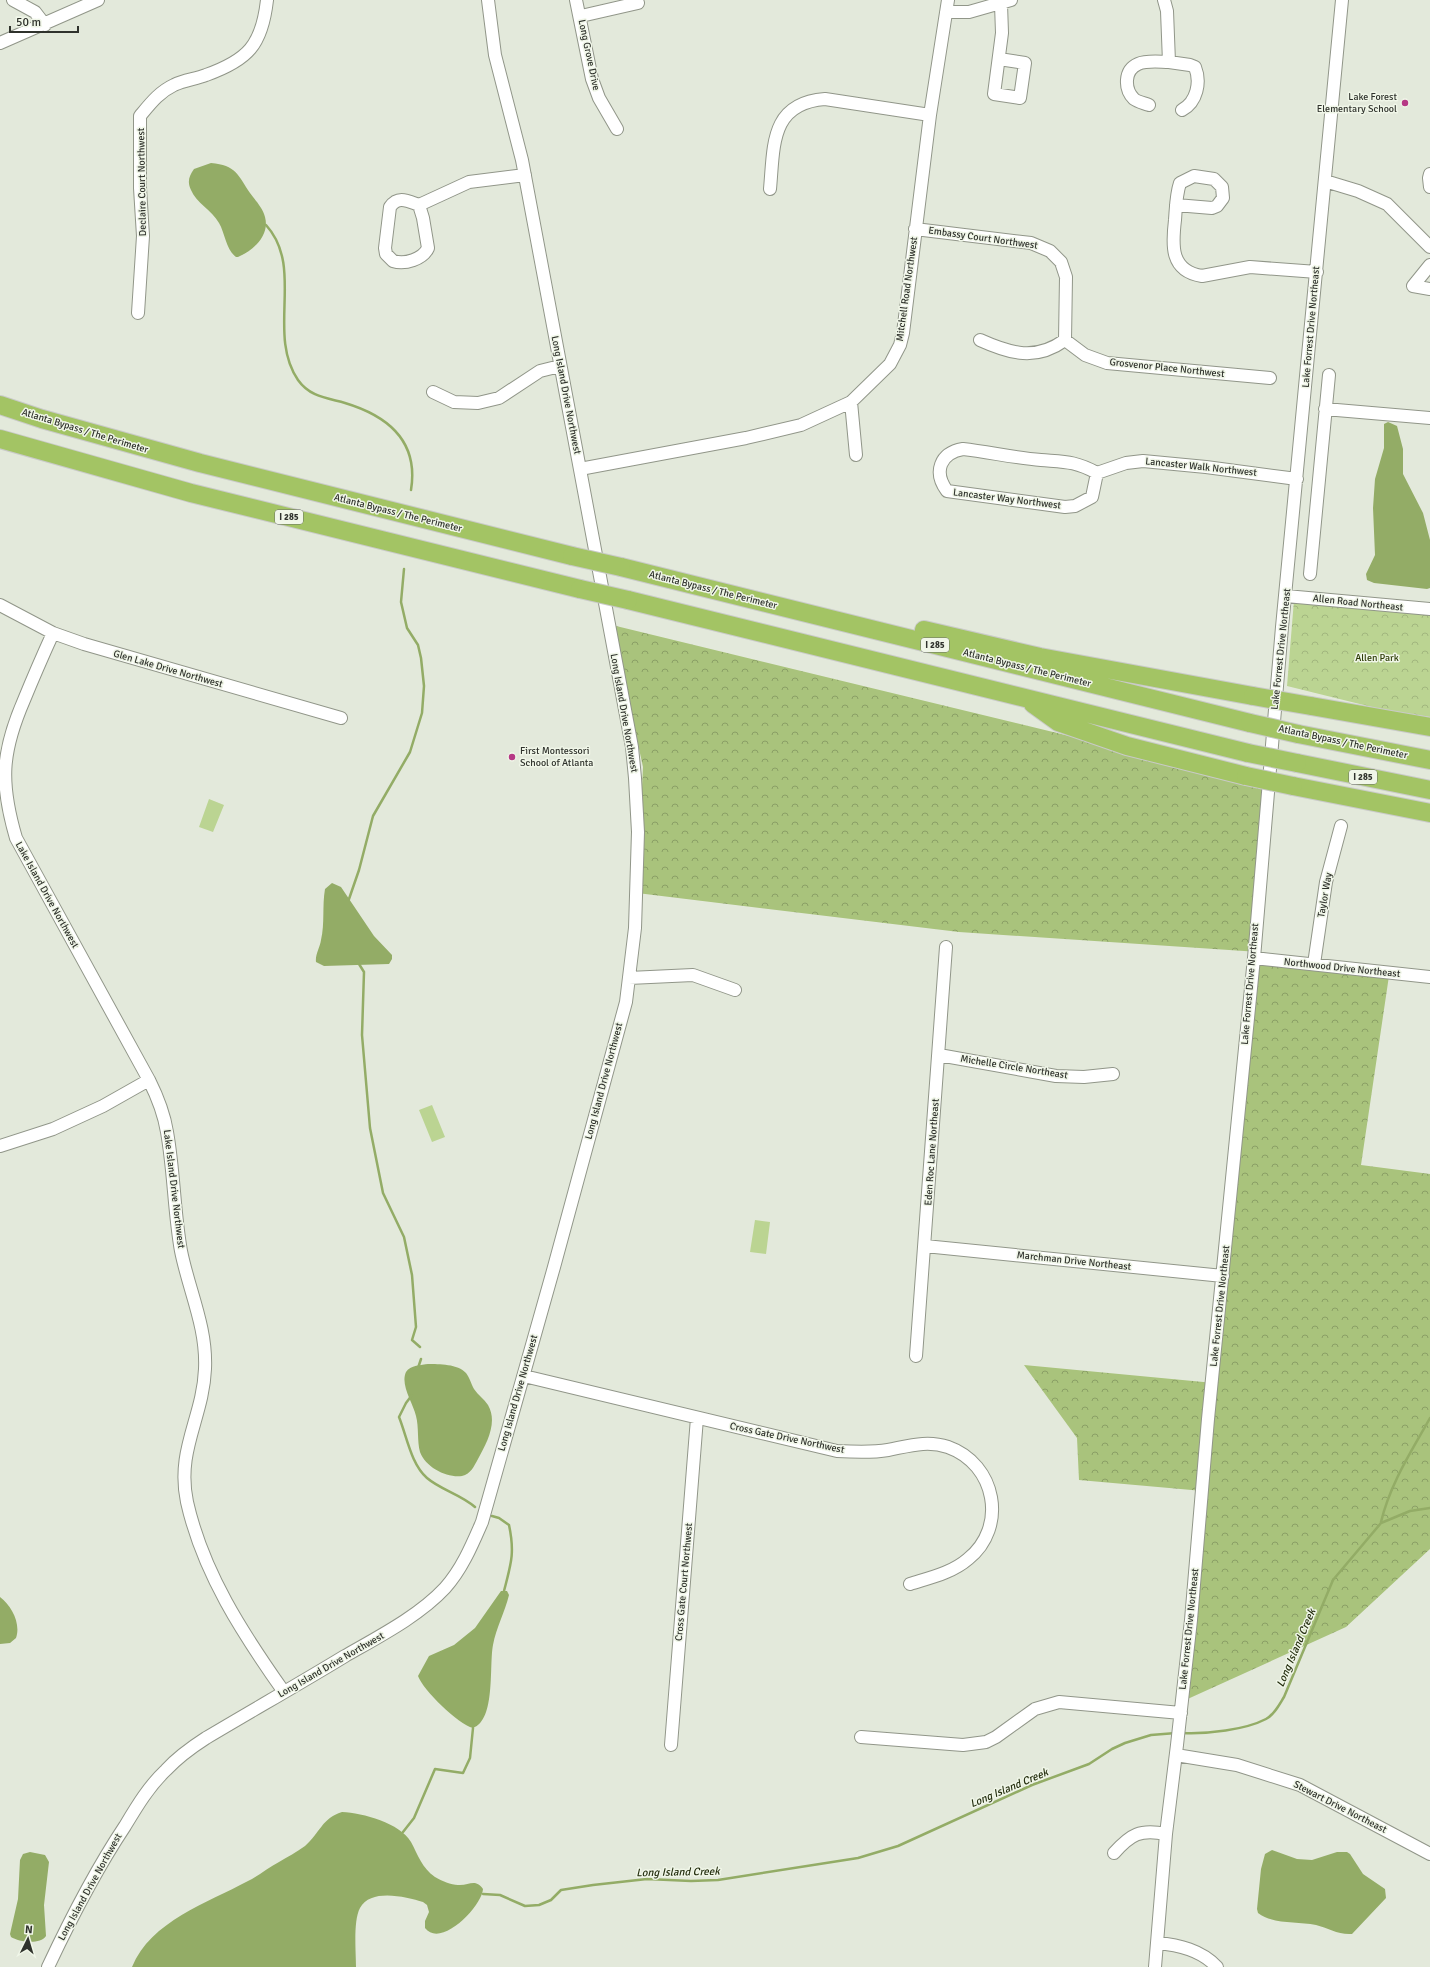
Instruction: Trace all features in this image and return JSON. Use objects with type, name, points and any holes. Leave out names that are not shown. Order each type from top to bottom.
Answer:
[{"type":"highway","name":"Atlanta Bypass / The Perimeter","points":[[0,405],[42,419],[200,463],[572,556],[1250,723],[1430,760]]},
{"type":"highway","name":"I 285","points":[[0,439],[191,492],[1248,753],[1430,790]]},
{"type":"highway","points":[[734,596],[826,606],[1040,657],[1430,727]]},
{"type":"highway","points":[[1024,698],[1058,722],[1127,746],[1246,776],[1430,813]]},
{"type":"street","points":[[13,0],[35,12],[45,25]]},
{"type":"street","points":[[0,44],[98,0]]},
{"type":"street","name":"Declaire Court Northwest","points":[[138,313],[143,236],[140,188],[140,116],[161,93],[175,84],[206,75],[235,63],[255,43],[261,32],[267,0]]},
{"type":"street","name":"Long Island Drive Northwest","points":[[48,1967],[73,1914],[105,1856],[146,1792],[166,1769],[200,1742],[390,1630],[434,1598],[454,1577],[469,1552],[482,1522],[524,1376],[626,1002],[635,920],[638,832],[632,747],[525,175],[516,130],[495,55],[488,0]]},
{"type":"street","name":"Long Grove Drive","points":[[576,0],[581,16],[592,78],[599,98],[617,129]]},
{"type":"street","name":"Mitchell Road Northwest","points":[[580,469],[783,430],[801,424],[851,402],[890,364],[900,345],[930,115],[948,0]]},
{"type":"street","points":[[1164,0],[1168,11],[1170,62]]},
{"type":"street","name":"Lake Forrest Drive Northeast","points":[[1155,1967],[1166,1834],[1181,1713],[1254,958],[1282,627],[1342,0]]},
{"type":"street","points":[[946,12],[969,12],[1006,2],[999,59]]},
{"type":"street","points":[[581,16],[638,3]]},
{"type":"street","points":[[1149,104],[1135,99],[1128,91],[1126,84],[1128,75],[1132,68],[1138,64],[1170,62],[1190,65],[1195,67],[1198,73],[1198,83],[1196,94],[1191,104],[1182,110]]},
{"type":"street","points":[[770,189],[777,131],[787,114],[801,104],[813,100],[826,99],[930,115]]},
{"type":"street","points":[[1430,174],[1430,187]]},
{"type":"street","points":[[419,205],[423,218],[428,248],[416,259],[403,263],[393,262],[386,254],[385,248],[390,207],[398,200],[404,199],[419,205],[470,182],[525,175]]},
{"type":"street","points":[[1325,181],[1358,190],[1387,204],[1430,247]]},
{"type":"street","points":[[1176,205],[1172,246],[1177,259],[1186,270],[1202,276],[1250,267],[1316,272]]},
{"type":"street","name":"Embassy Court Northwest","points":[[915,229],[1031,243],[1050,251],[1061,262],[1066,277],[1065,340]]},
{"type":"street","points":[[1430,265],[1413,286],[1430,289]]},
{"type":"street","points":[[980,340],[996,347],[1027,354],[1048,350],[1065,340]]},
{"type":"street","name":"Grosvenor Place Northwest","points":[[1065,340],[1085,355],[1108,363],[1270,378]]},
{"type":"street","points":[[433,392],[454,402],[478,403],[499,398],[540,371],[560,366]]},
{"type":"street","points":[[1310,574],[1329,375]]},
{"type":"street","points":[[851,402],[856,455]]},
{"type":"street","points":[[1325,409],[1430,418]]},
{"type":"street","name":"Lancaster Way Northwest","points":[[964,449],[1041,460],[1073,462],[1101,472],[1092,497],[1075,506],[1065,507],[947,492],[939,474],[943,459],[949,453],[964,449]]},
{"type":"street","name":"Lancaster Walk Northwest","points":[[1101,472],[1126,463],[1143,461],[1206,467],[1297,479]]},
{"type":"street","name":"Allen Road Northeast","points":[[1286,596],[1430,609]]},
{"type":"street","name":"Glen Lake Drive Northwest","points":[[0,605],[53,632],[132,659],[341,718]]},
{"type":"street","name":"Lake Island Drive Northwest","points":[[53,632],[6,745],[1,775],[4,806],[16,838],[149,1080],[159,1102],[167,1130],[181,1250],[201,1320],[205,1346],[203,1389],[184,1460],[184,1478],[187,1502],[205,1557],[219,1591],[251,1645],[284,1692]]},
{"type":"street","name":"Taylor Way","points":[[1314,964],[1326,882],[1341,826]]},
{"type":"street","name":"Eden Roc Lane Northeast","points":[[916,1356],[946,947]]},
{"type":"street","name":"Northwood Drive Northeast","points":[[1254,958],[1430,977]]},
{"type":"street","points":[[629,978],[693,975],[735,990]]},
{"type":"street","name":"Michelle Circle Northeast","points":[[939,1054],[1056,1076],[1084,1077],[1113,1074]]},
{"type":"street","points":[[0,1146],[53,1129],[103,1106],[149,1080]]},
{"type":"street","name":"Marchman Drive Northeast","points":[[925,1246],[1223,1276]]},
{"type":"street","name":"Cross Gate Drive Northwest","points":[[524,1376],[837,1451],[871,1452],[912,1444],[927,1443],[949,1447],[968,1458],[982,1474],[991,1493],[992,1514],[986,1535],[976,1551],[961,1564],[948,1571],[910,1584]]},
{"type":"street","name":"Cross Gate Court Northwest","points":[[671,1745],[698,1418]]},
{"type":"street","points":[[861,1738],[882,1738],[977,1745],[996,1738],[1035,1709],[1059,1702],[1181,1713]]},
{"type":"street","name":"Stewart Drive Northeast","points":[[1177,1750],[1237,1765],[1300,1785],[1430,1854]]},
{"type":"street","points":[[1114,1853],[1128,1837],[1150,1831],[1166,1834]]},
{"type":"street","points":[[1157,1943],[1173,1944],[1188,1948],[1202,1955],[1217,1967]]},
{"type":"green space","name":"Allen Park","points":[[1294,600],[1430,614],[1430,717],[1388,711],[1287,686]]},
{"type":"green space","points":[[612,625],[1267,784],[1259,952],[959,932],[637,893],[643,767]]},
{"type":"green space","points":[[209,799],[224,805],[213,832],[199,827]]},
{"type":"green space","points":[[1259,952],[1390,969],[1361,1165],[1430,1174],[1430,1549],[1346,1627],[1181,1702],[1203,1491],[1079,1480],[1077,1438],[1024,1365],[1214,1383]]},
{"type":"green space","points":[[432,1105],[445,1137],[432,1142],[419,1110]]},
{"type":"green space","points":[[755,1220],[770,1222],[766,1254],[750,1252]]},
{"type":"shaded area","points":[[211,163],[226,166],[239,176],[261,207],[265,217],[266,224],[263,236],[255,246],[238,257],[236,257],[230,250],[216,218],[196,199],[189,184],[189,179],[194,169]]},
{"type":"shaded area","points":[[1388,422],[1397,426],[1403,449],[1403,474],[1423,513],[1430,540],[1430,588],[1427,589],[1374,583],[1367,580],[1366,574],[1375,555],[1373,508],[1375,479],[1384,448],[1384,424]]},
{"type":"shaded area","points":[[332,883],[341,887],[374,936],[392,955],[392,959],[389,964],[324,966],[316,962],[322,934],[325,889]]},
{"type":"shaded area","points":[[428,1364],[448,1365],[463,1370],[474,1389],[488,1405],[491,1412],[492,1425],[485,1446],[472,1469],[462,1476],[444,1474],[438,1471],[427,1463],[420,1452],[417,1420],[406,1388],[405,1377],[406,1372],[410,1368]]},
{"type":"shaded area","points":[[501,1591],[507,1591],[509,1595],[493,1645],[488,1703],[485,1714],[480,1723],[473,1728],[459,1720],[442,1706],[421,1682],[418,1676],[429,1656],[454,1645],[475,1628]]},
{"type":"shaded area","points":[[0,1597],[12,1610],[16,1621],[16,1638],[10,1643],[0,1644]]},
{"type":"shaded area","points":[[342,1812],[360,1814],[380,1820],[399,1829],[411,1842],[427,1870],[435,1877],[455,1885],[474,1883],[480,1886],[483,1889],[476,1905],[460,1923],[441,1933],[432,1933],[425,1928],[425,1921],[429,1912],[427,1905],[423,1902],[398,1896],[380,1896],[372,1898],[365,1902],[360,1908],[356,1921],[356,1967],[132,1967],[141,1951],[152,1937],[166,1925],[198,1906],[252,1879],[299,1850],[310,1841],[325,1822]]},
{"type":"shaded area","points":[[1272,1850],[1297,1859],[1312,1860],[1337,1852],[1347,1852],[1350,1854],[1363,1874],[1385,1889],[1386,1898],[1352,1934],[1338,1932],[1316,1925],[1278,1921],[1264,1917],[1258,1913],[1257,1909],[1261,1869],[1265,1854]]},
{"type":"shaded area","points":[[30,1852],[45,1855],[49,1862],[44,1905],[46,1936],[39,1941],[34,1942],[15,1939],[11,1937],[10,1934],[18,1899],[20,1860],[23,1854]]},
{"type":"waterway","points":[[266,225],[277,242],[283,261],[285,281],[285,342],[289,362],[298,380],[308,390],[319,396],[361,408],[387,423],[405,444],[410,458],[412,473],[411,490]]},
{"type":"waterway","points":[[349,899],[359,870],[373,816],[410,752],[422,713],[424,686],[421,658],[418,645],[407,628],[401,602],[404,569]]},
{"type":"waterway","points":[[359,964],[364,972],[362,1035],[370,1128],[383,1193],[404,1237],[412,1275],[416,1327],[412,1340],[420,1347]]},
{"type":"waterway","points":[[418,1368],[421,1359]]},
{"type":"waterway","points":[[412,1395],[399,1417],[413,1458],[422,1472],[432,1482],[475,1507]]},
{"type":"waterway","points":[[1381,1522],[1395,1481],[1430,1418]]},
{"type":"waterway","name":"Long Island Creek","points":[[1183,1733],[1203,1733],[1237,1729],[1257,1723],[1271,1715],[1284,1697],[1333,1580],[1381,1523],[1410,1511],[1430,1508]]},
{"type":"waterway","points":[[492,1516],[499,1518],[509,1525],[511,1535],[512,1551],[509,1573],[504,1591]]},
{"type":"waterway","points":[[403,1832],[414,1818],[435,1769],[463,1773],[470,1758],[473,1728]]},
{"type":"waterway","name":"Long Island Creek","points":[[483,1894],[500,1895],[525,1906],[539,1905],[551,1900],[561,1890],[593,1885],[647,1879],[691,1881],[718,1880],[858,1858],[898,1846],[1032,1785],[1089,1764],[1112,1749],[1125,1743],[1151,1735],[1176,1733]]},
{"type":"place","name":"Lake Forest Elementary School","points":[[1405,103]]},
{"type":"place","name":"First Montessori School of Atlanta","points":[[512,757]]}]
